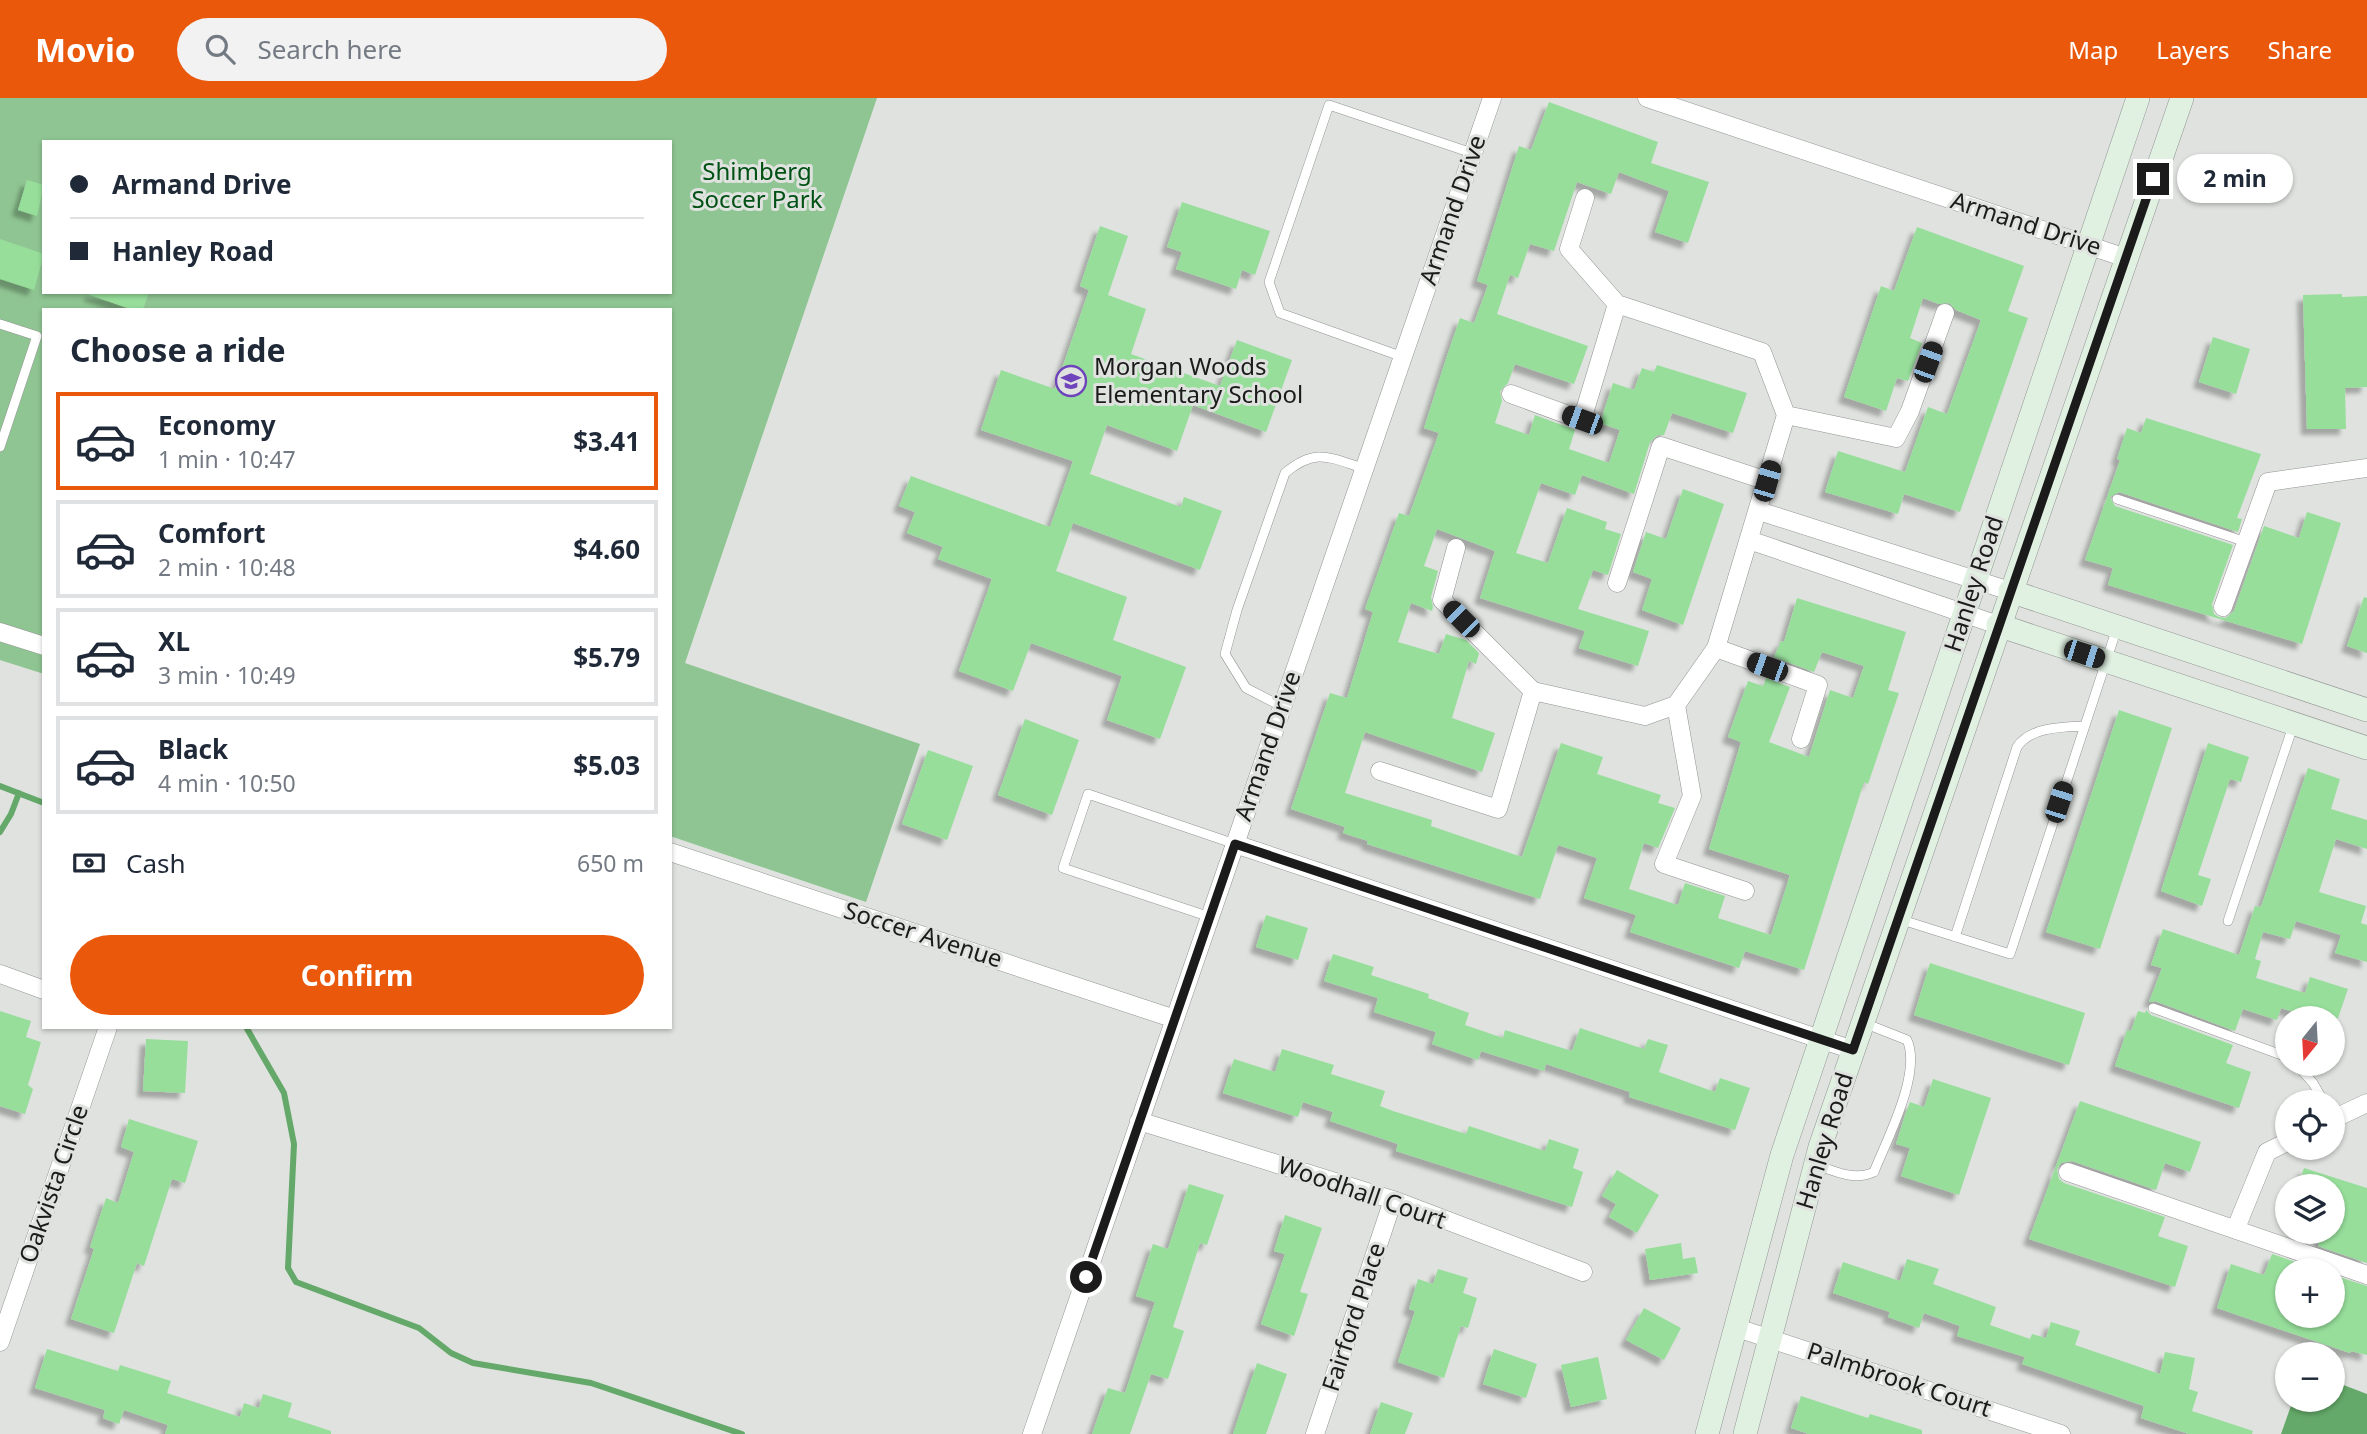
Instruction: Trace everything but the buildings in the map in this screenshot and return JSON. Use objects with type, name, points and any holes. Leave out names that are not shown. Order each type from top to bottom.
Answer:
[{"type":"main road","name":"Hanley Road","points":[[1707,1434],[1782,1155],[2138,98]]},
{"type":"main road","name":"Hanley Road","points":[[1745,1434],[1815,1164],[2010,590],[2182,98]]},
{"type":"main road","points":[[2010,590],[2367,710]]},
{"type":"main road","points":[[1998,625],[2367,748]]},
{"type":"street","name":"Armand Drive","points":[[1032,1434],[1492,98]]},
{"type":"street","name":"Armand Drive","points":[[1647,98],[2126,258]]},
{"type":"street","points":[[1456,548],[1442,600],[1533,691],[1645,716],[1676,705],[1716,648],[1786,415],[1762,352],[1617,304],[1570,249],[1585,198]]},
{"type":"street","points":[[1511,394],[1582,420],[1617,304]]},
{"type":"street","points":[[1786,415],[1896,438],[1910,411],[1945,313]]},
{"type":"street","points":[[1617,583],[1661,446],[1767,481]]},
{"type":"street","points":[[2223,607],[2268,482],[2367,468]]},
{"type":"street","points":[[1759,508],[2010,590]]},
{"type":"street","points":[[1749,540],[1998,625]]},
{"type":"street","points":[[0,632],[42,645]]},
{"type":"street","points":[[1716,648],[1818,685],[1801,739]]},
{"type":"street","points":[[1380,771],[1498,809],[1533,691]]},
{"type":"street","points":[[1676,705],[1692,796],[1664,864],[1745,891]]},
{"type":"street","points":[[1235,844],[1853,1050]]},
{"type":"street","name":"Soccer Avenue","points":[[672,853],[1175,1018]]},
{"type":"street","points":[[0,974],[42,989]]},
{"type":"street","name":"Oakvista Circle","points":[[0,1342],[107,1029]]},
{"type":"street","points":[[2345,1113],[2367,1102]]},
{"type":"street","name":"Woodhall Court","points":[[1139,1121],[1393,1200],[1583,1272]]},
{"type":"street","points":[[2236,1228],[2267,1152],[2275,1148]]},
{"type":"street","points":[[2068,1172],[2367,1275]]},
{"type":"street","name":"Fairford Place","points":[[1315,1434],[1393,1200]]},
{"type":"street","name":"Palmbrook Court","points":[[1737,1328],[2061,1434]]},
{"type":"lane","points":[[1403,357],[1280,313],[1269,282],[1329,105],[1472,153]]},
{"type":"lane","points":[[0,324],[37,336],[0,447]]},
{"type":"lane","points":[[1281,706],[1246,688],[1225,654],[1237,610],[1285,473],[1301,460],[1323,455],[1363,468]]},
{"type":"lane","points":[[2117,499],[2246,542]]},
{"type":"lane","points":[[1899,919],[2010,954],[2118,627]]},
{"type":"lane","points":[[2228,921],[2294,724]]},
{"type":"lane","points":[[1955,937],[2020,741],[2049,728],[2084,726]]},
{"type":"lane","points":[[1211,917],[1063,868],[1088,794],[1235,844]]},
{"type":"lane","points":[[2152,1008],[2275,1053]]},
{"type":"lane","points":[[1815,1164],[1864,1177],[1874,1172],[1907,1085],[1913,1053],[1907,1040],[1864,1023]]},
{"type":"green space","name":"Shimberg Soccer Park","points":[[0,98],[877,98],[685,663],[920,744],[866,902],[672,837],[672,308],[42,308],[42,673],[0,660]]},
{"type":"shaded area","points":[[2345,1386],[2367,1394],[2367,1434],[2281,1434],[2289,1412],[2345,1412]]},
{"type":"waterway","points":[[0,786],[42,802]]},
{"type":"waterway","points":[[0,832],[19,793]]},
{"type":"waterway","points":[[247,1029],[284,1093],[294,1144],[288,1268],[296,1282],[419,1328],[451,1353],[473,1363],[591,1383],[742,1434]]},
{"type":"place","name":"Morgan Woods Elementary School","points":[[1071,381]]},
{"type":"route","points":[[1086,1277],[1235,844],[1853,1050],[2153,179]]}]
